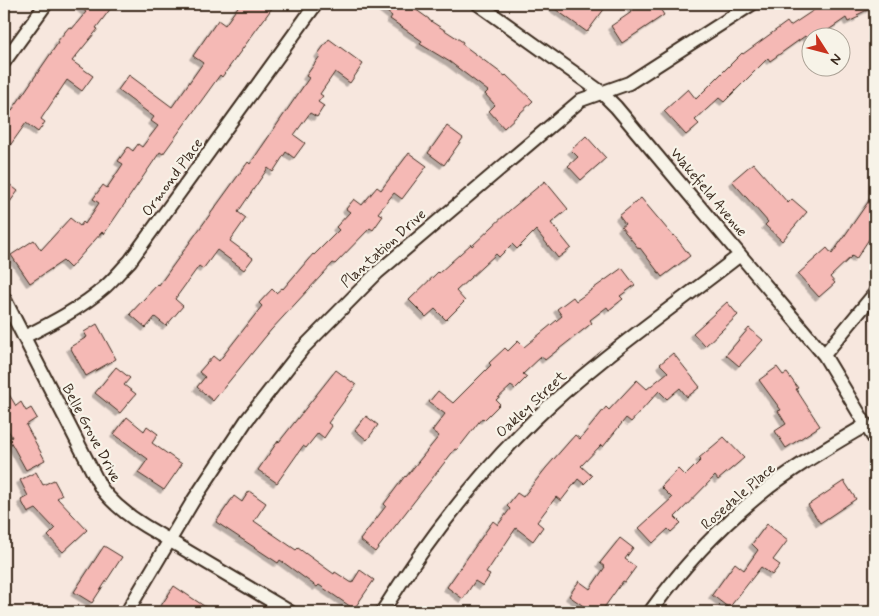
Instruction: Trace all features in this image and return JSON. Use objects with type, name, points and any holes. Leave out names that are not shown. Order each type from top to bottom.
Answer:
[{"type":"street","points":[[4,62],[46,4]]},
{"type":"street","name":"Ormond Place","points":[[24,337],[80,306],[105,287],[130,262],[316,4]]},
{"type":"street","name":"Wakefield Avenue","points":[[478,4],[600,92],[620,112],[824,355],[875,440]]},
{"type":"street","name":"Plantation Drive","points":[[127,612],[193,501],[246,421],[290,363],[329,321],[399,252],[581,100],[628,83],[752,4]]},
{"type":"street","name":"Oakley Street","points":[[382,612],[425,545],[446,518],[490,466],[534,420],[601,362],[740,255]]},
{"type":"street","points":[[824,355],[875,292]]},
{"type":"street","name":"Belle Grove Drive","points":[[4,298],[101,488],[111,501],[124,513],[169,541],[290,612]]},
{"type":"street","name":"Rosedale Place","points":[[650,612],[707,544],[758,496],[814,456],[866,425]]},
{"type":"building","points":[[76,4],[114,4],[96,28],[98,29],[72,61],[93,76],[82,91],[67,80],[41,119],[45,122],[38,132],[26,123],[4,154],[4,113],[8,116],[57,42],[69,27],[72,29],[86,12]]},
{"type":"building","points":[[240,4],[275,4],[222,77],[220,75],[163,154],[160,152],[104,234],[102,232],[70,268],[63,261],[30,283],[11,255],[34,240],[41,250],[70,218],[80,226],[83,222],[85,224],[99,203],[93,199],[103,185],[107,188],[123,164],[118,161],[128,147],[133,151],[138,144],[142,147],[158,126],[151,121],[154,117],[118,90],[129,75],[172,107],[203,63],[193,56],[218,20],[225,25]]},
{"type":"building","points":[[377,4],[408,4],[506,75],[533,101],[504,128],[489,111],[495,105],[485,94],[488,91],[450,62],[420,44],[422,41],[390,19],[392,16]]},
{"type":"building","points":[[548,4],[608,4],[587,32]]},
{"type":"building","points":[[628,4],[642,4],[646,9],[653,4],[657,4],[664,15],[622,43],[611,26],[633,11]]},
{"type":"building","points":[[823,4],[875,4],[875,6],[857,15],[859,17],[848,22],[846,18],[831,28],[802,28],[802,38],[770,61],[768,58],[724,102],[719,98],[695,120],[699,124],[686,135],[664,111],[688,89],[696,99],[742,53],[787,22],[790,26]]},
{"type":"building","points":[[329,39],[363,64],[350,83],[335,72],[320,94],[323,96],[318,102],[324,106],[317,117],[310,113],[294,135],[305,143],[294,158],[286,152],[273,172],[268,168],[238,212],[246,218],[230,241],[253,258],[244,270],[217,250],[203,269],[199,266],[175,299],[183,306],[166,326],[155,317],[146,328],[130,314],[159,285],[248,162],[250,164],[309,78],[306,76]]},
{"type":"building","points":[[447,126],[463,138],[444,165],[428,153]]},
{"type":"building","points":[[586,136],[606,158],[581,180],[568,166],[578,157],[571,150]]},
{"type":"building","points":[[409,153],[427,166],[402,199],[394,193],[378,213],[383,216],[373,230],[370,228],[335,264],[333,263],[271,330],[213,401],[197,387],[205,377],[199,372],[213,356],[219,361],[262,306],[259,303],[272,289],[276,293],[283,289],[313,254],[339,230],[336,227],[350,212],[346,209],[354,199],[362,205],[377,187],[381,190]]},
{"type":"building","points":[[753,163],[788,203],[792,199],[807,212],[782,241],[765,225],[768,222],[732,181]]},
{"type":"building","points":[[4,180],[18,191],[4,210]]},
{"type":"building","points":[[545,181],[568,209],[551,223],[571,248],[558,258],[536,230],[517,249],[512,244],[499,257],[496,254],[456,291],[465,301],[446,320],[435,309],[426,317],[409,300],[438,272],[471,244],[472,246],[510,210]]},
{"type":"building","points":[[875,192],[875,230],[856,259],[852,256],[830,277],[835,283],[819,297],[798,274],[827,248],[832,254]]},
{"type":"building","points":[[641,198],[690,256],[662,277],[621,227],[625,224],[619,216]]},
{"type":"building","points":[[622,268],[635,285],[620,296],[623,299],[609,310],[607,307],[590,320],[592,323],[545,360],[542,356],[523,374],[527,377],[515,389],[511,386],[496,400],[500,404],[484,420],[482,418],[457,450],[455,449],[375,552],[360,540],[386,506],[384,504],[405,476],[439,436],[432,431],[445,414],[429,402],[438,391],[453,403],[491,365],[489,363],[505,348],[508,351],[518,341],[524,347],[562,316],[557,309],[573,297],[576,301]]},
{"type":"building","points":[[727,302],[738,315],[705,346],[693,333]]},
{"type":"building","points":[[97,324],[116,359],[86,376],[70,347],[87,337],[84,332]]},
{"type":"building","points":[[749,328],[763,340],[739,366],[726,355]]},
{"type":"building","points":[[673,353],[700,387],[687,397],[680,388],[667,399],[659,391],[631,422],[626,418],[603,447],[601,445],[581,466],[592,476],[584,484],[578,479],[561,501],[556,497],[537,522],[543,527],[533,541],[516,528],[486,573],[490,575],[483,586],[475,581],[463,599],[447,587],[493,521],[498,525],[510,509],[507,506],[517,493],[523,497],[575,435],[580,439],[606,407],[609,410],[637,380],[647,389],[668,372],[660,364]]},
{"type":"building","points":[[116,367],[130,378],[124,385],[136,394],[120,413],[95,393]]},
{"type":"building","points":[[777,367],[783,375],[787,373],[798,388],[796,389],[820,426],[786,448],[775,431],[786,424],[778,411],[781,410],[759,380]]},
{"type":"building","points":[[336,370],[356,385],[328,423],[332,426],[324,438],[318,433],[306,448],[303,446],[277,483],[258,470],[278,441]]},
{"type":"building","points":[[4,386],[16,406],[21,402],[26,411],[31,408],[37,418],[26,425],[45,460],[26,470],[9,439],[12,437],[4,423]]},
{"type":"building","points":[[366,416],[378,425],[367,440],[355,430]]},
{"type":"building","points":[[127,417],[144,431],[147,426],[158,434],[152,443],[182,464],[164,490],[138,473],[148,459],[114,434]]},
{"type":"building","points":[[724,437],[744,458],[718,480],[715,476],[675,517],[681,523],[671,532],[668,529],[653,543],[639,528],[672,498],[661,487],[678,469],[685,476],[701,460],[699,458]]},
{"type":"building","points":[[36,472],[43,485],[54,480],[62,495],[57,498],[87,530],[63,552],[48,536],[55,529],[36,509],[28,513],[21,500],[28,496],[20,480]]},
{"type":"building","points":[[844,481],[856,499],[820,523],[808,505]]},
{"type":"building","points":[[249,491],[266,503],[254,521],[296,550],[298,548],[334,574],[335,572],[352,583],[360,570],[374,580],[354,609],[319,585],[317,587],[280,560],[278,563],[216,522],[234,496],[242,502]]},
{"type":"building","points":[[767,524],[788,540],[773,560],[780,565],[772,575],[761,567],[729,608],[712,595],[735,563],[744,570],[758,550],[752,544]]},
{"type":"building","points":[[620,538],[633,548],[625,559],[636,567],[625,582],[623,581],[601,612],[592,612],[569,596],[579,581],[590,589],[605,567],[600,563]]},
{"type":"building","points":[[104,546],[122,557],[92,603],[74,592]]},
{"type":"building","points":[[174,586],[213,612],[157,612]]}]
